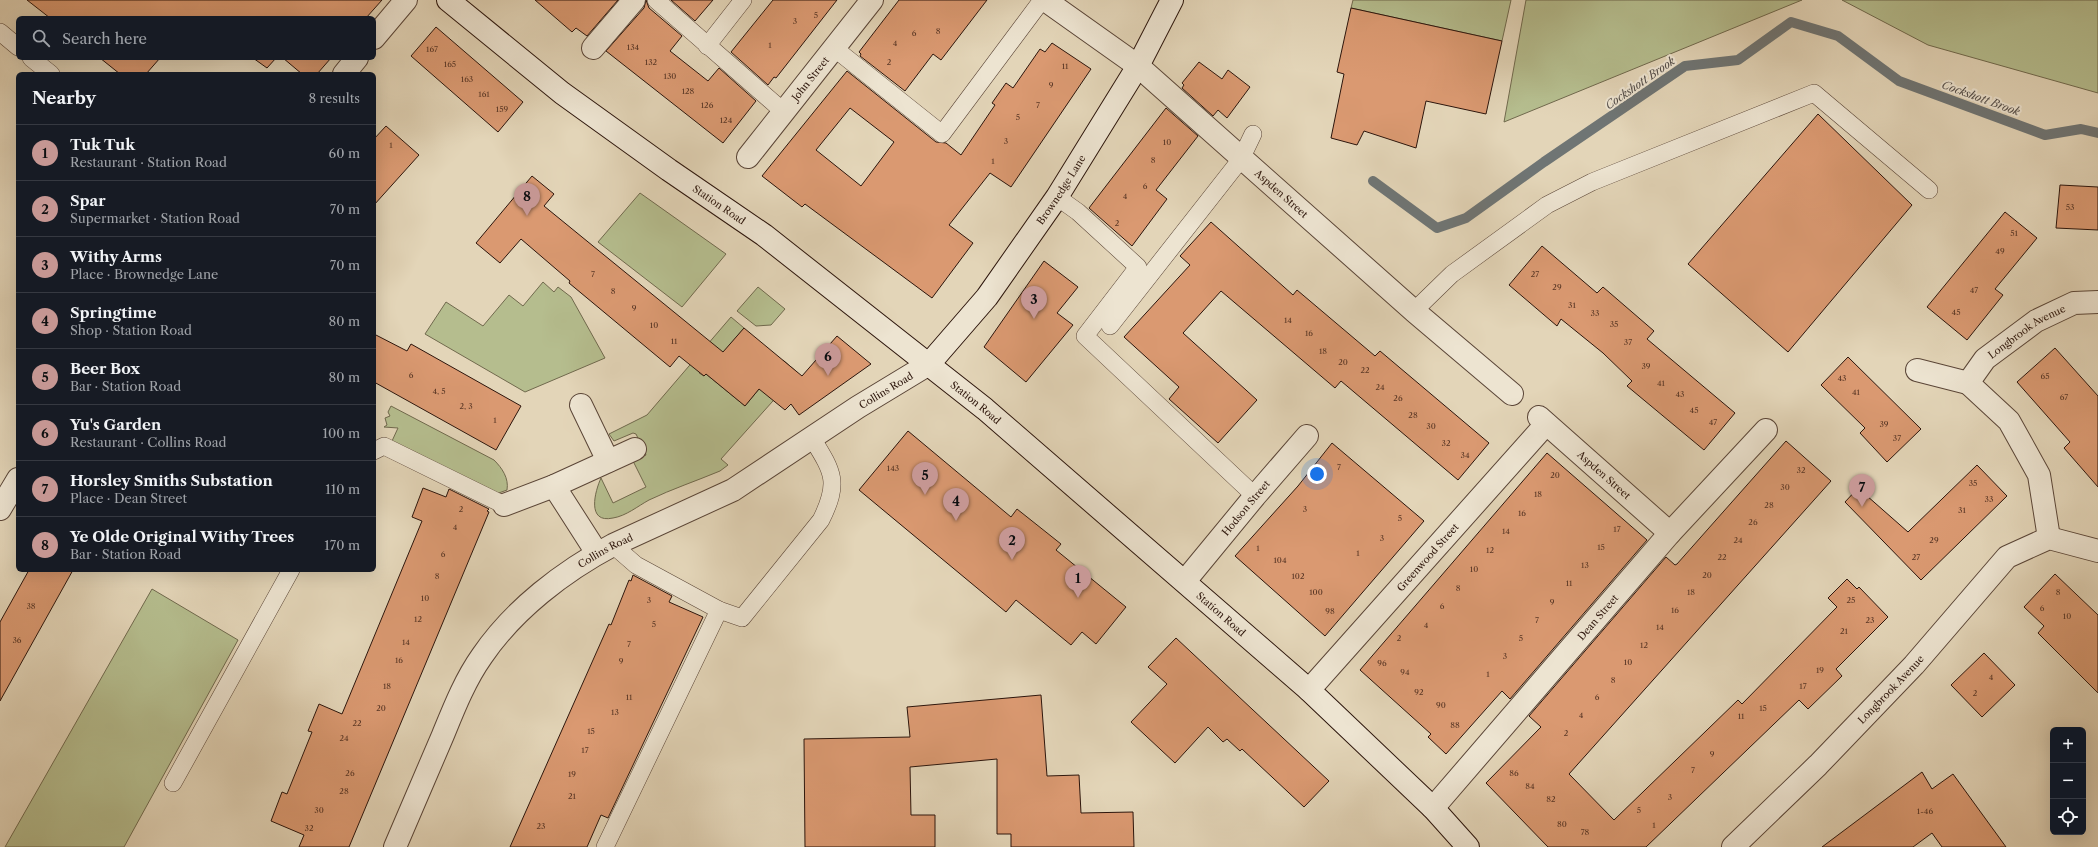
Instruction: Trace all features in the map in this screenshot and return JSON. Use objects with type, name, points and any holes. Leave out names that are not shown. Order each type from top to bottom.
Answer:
[{"type":"street","points":[[376,36],[406,0]]},
{"type":"street","name":"Station Road","points":[[448,0],[562,93],[669,170],[764,235],[985,409],[1309,690],[1433,808],[1468,847]]},
{"type":"street","points":[[593,48],[634,0]]},
{"type":"street","name":"John Street","points":[[748,157],[872,0]]},
{"type":"street","name":"Aspden Street","points":[[1043,0],[1138,66],[1414,311],[1512,394]]},
{"type":"street","name":"Brownedge Lane","points":[[929,364],[987,297],[1057,197],[1138,66],[1172,0]]},
{"type":"street","points":[[346,72],[355,60]]},
{"type":"street","name":"Longbrook Avenue","points":[[1968,383],[1985,359],[2036,321],[2074,303],[2098,302]]},
{"type":"street","name":"Collins Road","points":[[395,847],[461,692],[481,656],[504,628],[544,591],[605,549],[734,490],[812,438],[929,364]]},
{"type":"street","points":[[1917,370],[1968,383],[2009,421],[2039,475],[2049,538],[2098,551]]},
{"type":"street","points":[[581,405],[608,461]]},
{"type":"street","name":"Aspden Street","points":[[1542,420],[1670,533]]},
{"type":"street","name":"Greenwood Street","points":[[1309,690],[1542,420]]},
{"type":"street","name":"Dean Street","points":[[1433,808],[1670,533],[1766,430]]},
{"type":"street","name":"Hodson Street","points":[[1185,581],[1307,436]]},
{"type":"street","points":[[504,505],[554,486],[635,449]]},
{"type":"street","points":[[0,509],[16,482]]},
{"type":"street","points":[[554,486],[605,549]]},
{"type":"street","name":"Longbrook Avenue","points":[[1740,845],[1914,665],[2007,557],[2049,538]]},
{"type":"lane","points":[[656,0],[784,112]]},
{"type":"lane","points":[[707,46],[743,0]]},
{"type":"lane","points":[[834,48],[942,134],[1043,0]]},
{"type":"lane","points":[[0,33],[16,45]]},
{"type":"lane","points":[[34,60],[48,72]]},
{"type":"lane","points":[[1414,311],[1452,274],[1547,205],[1592,182],[1814,93],[1929,190]]},
{"type":"lane","points":[[1110,326],[1241,159],[1252,134]]},
{"type":"lane","points":[[1057,197],[1078,212],[1138,267],[1085,336],[1255,496]]},
{"type":"lane","points":[[605,549],[719,610],[742,618],[821,520],[830,502],[833,482],[828,464],[812,438]]},
{"type":"lane","points":[[376,450],[384,446],[504,505]]},
{"type":"lane","points":[[173,783],[290,572]]},
{"type":"lane","points":[[605,847],[719,610]]},
{"type":"green space","points":[[1353,0],[1511,0],[1502,41],[1351,8]]},
{"type":"green space","points":[[1526,0],[1802,0],[1504,122]]},
{"type":"green space","points":[[1842,0],[2098,0],[2098,93],[1928,45]]},
{"type":"green space","points":[[640,193],[726,254],[682,307],[598,242]]},
{"type":"green space","points":[[543,282],[554,292],[558,287],[571,297],[605,358],[525,392],[425,334],[446,302],[483,326],[509,295],[523,306]]},
{"type":"green space","points":[[758,287],[785,309],[771,325],[756,326],[737,311]]},
{"type":"green space","points":[[731,317],[744,328],[717,360],[712,357],[699,373],[704,376],[706,374],[745,406],[783,360],[798,373],[721,459],[728,465],[720,471],[649,500],[618,517],[604,519],[599,516],[596,511],[595,498],[601,478],[613,503],[646,487],[633,461],[646,455],[636,434],[633,433],[614,441],[609,434],[647,415]]},
{"type":"green space","points":[[391,406],[494,460],[500,466],[504,474],[507,481],[507,490],[496,494],[392,441],[398,428],[384,427],[387,425],[385,418],[390,416],[388,412]]},
{"type":"green space","points":[[152,589],[238,640],[124,847],[5,847]]},
{"type":"building","points":[[27,0],[382,0],[368,16],[47,16]]},
{"type":"building","points":[[535,0],[618,0],[587,36],[576,28],[572,32]]},
{"type":"building","points":[[646,0],[649,8],[682,36],[670,51],[708,81],[719,68],[756,101],[723,143],[606,51],[644,8]]},
{"type":"building","points":[[671,0],[713,0],[695,21]]},
{"type":"building","points":[[773,0],[837,0],[776,78],[774,77],[768,85],[731,52]]},
{"type":"building","points":[[899,0],[987,0],[941,60],[933,54],[905,91],[860,56],[861,54],[859,52]]},
{"type":"building","points":[[1351,8],[1502,41],[1486,114],[1426,101],[1416,148],[1364,131],[1357,145],[1331,138],[1344,74],[1337,72]]},
{"type":"building","points":[[436,27],[523,102],[498,132],[411,56]]},
{"type":"building","points":[[1052,43],[1091,69],[1011,187],[990,173],[949,225],[973,243],[932,298],[805,204],[802,207],[762,176],[847,71],[936,142],[946,143],[961,155],[995,105],[992,103],[1006,83],[1013,88],[1040,49],[1045,52]],"holes":[[[850,108],[894,142],[861,186],[816,150]]]},
{"type":"building","points":[[102,60],[158,60],[148,72],[118,72]]},
{"type":"building","points":[[256,60],[274,60],[267,68]]},
{"type":"building","points":[[285,60],[329,60],[319,72],[300,72]]},
{"type":"building","points":[[1199,62],[1222,79],[1228,70],[1250,87],[1227,118],[1218,110],[1213,116],[1182,88],[1184,85],[1182,83]]},
{"type":"building","points":[[1166,108],[1198,136],[1156,190],[1167,199],[1132,246],[1089,208]]},
{"type":"building","points":[[1818,114],[1912,205],[1788,352],[1688,264]]},
{"type":"building","points":[[386,126],[419,155],[376,203],[376,137]]},
{"type":"building","points":[[532,176],[554,194],[544,206],[723,352],[744,328],[802,376],[837,336],[871,364],[799,415],[791,404],[785,410],[759,389],[745,406],[706,374],[704,376],[679,356],[670,367],[569,283],[570,281],[521,239],[500,263],[476,243]]},
{"type":"building","points":[[2060,185],[2098,187],[2098,230],[2056,228]]},
{"type":"building","points":[[2005,212],[2037,238],[1995,289],[2003,295],[1967,340],[1927,307]]},
{"type":"building","points":[[1211,222],[1293,295],[1297,290],[1375,356],[1380,351],[1489,443],[1458,480],[1341,381],[1335,388],[1221,291],[1183,333],[1257,400],[1218,443],[1169,399],[1179,387],[1124,337],[1190,265],[1180,256]]},
{"type":"building","points":[[1542,246],[1597,293],[1603,287],[1654,331],[1647,339],[1735,413],[1704,450],[1627,386],[1632,381],[1603,353],[1561,319],[1557,326],[1509,285]]},
{"type":"building","points":[[1044,261],[1078,287],[1057,313],[1073,325],[1026,382],[984,347]]},
{"type":"building","points":[[376,335],[407,351],[411,344],[521,406],[496,450],[376,383]]},
{"type":"building","points":[[2055,348],[2098,396],[2098,487],[2064,448],[2070,442],[2017,382]]},
{"type":"building","points":[[1848,357],[1921,429],[1887,462],[1860,433],[1865,428],[1821,385]]},
{"type":"building","points":[[908,431],[1011,517],[1017,509],[1061,544],[1056,550],[1126,607],[1096,644],[1082,632],[1071,645],[1016,600],[1006,612],[859,490]]},
{"type":"building","points":[[1786,441],[1831,481],[1569,774],[1614,820],[1738,700],[1742,704],[1837,607],[1828,598],[1847,579],[1857,589],[1859,587],[1888,617],[1836,669],[1842,676],[1808,709],[1799,700],[1646,847],[1548,847],[1486,783],[1541,727],[1529,716],[1666,557],[1675,565],[1677,564]]},
{"type":"building","points":[[1332,443],[1424,521],[1325,636],[1235,556],[1298,486]]},
{"type":"building","points":[[1547,453],[1647,540],[1510,699],[1502,691],[1446,754],[1428,737],[1431,734],[1360,670]]},
{"type":"building","points":[[1977,465],[2007,496],[1921,580],[1845,502],[1858,488],[1908,532]]},
{"type":"building","points":[[423,488],[446,497],[449,489],[489,509],[487,511],[489,512],[349,847],[299,847],[304,835],[271,821],[282,792],[287,794],[312,732],[308,731],[319,704],[342,714],[422,521],[412,517]]},
{"type":"building","points":[[28,572],[72,572],[0,701],[0,622]]},
{"type":"building","points":[[2055,574],[2098,615],[2098,693],[2038,633],[2044,626],[2024,607]]},
{"type":"building","points":[[633,575],[672,596],[669,602],[703,617],[608,818],[601,815],[587,847],[510,847],[609,624],[611,625],[629,580],[631,581]]},
{"type":"building","points":[[1176,638],[1329,781],[1304,807],[1242,749],[1240,751],[1227,739],[1223,742],[1208,727],[1175,763],[1131,722],[1167,684],[1148,667]]},
{"type":"building","points":[[1984,653],[2015,685],[1982,717],[1951,685]]},
{"type":"building","points":[[1041,695],[1047,776],[1079,775],[1081,813],[1133,812],[1134,847],[1011,847],[1011,834],[997,834],[997,759],[910,767],[911,815],[935,815],[935,847],[805,847],[804,739],[910,737],[907,707]]},
{"type":"building","points":[[1922,772],[1932,789],[1953,774],[2006,847],[1942,847],[1932,833],[1913,847],[1822,847]]},
{"type":"waterway","name":"Cockshott Brook","points":[[1373,181],[1437,228],[1466,218],[1544,162],[1685,66],[1738,60],[1791,22],[1838,36],[1899,81],[2045,135],[2081,129],[2098,133]]},
{"type":"place","name":"Ye Olde Original Withy Trees","points":[[527,216]]},
{"type":"place","name":"Withy Arms","points":[[1034,319]]},
{"type":"place","name":"Yu's Garden","points":[[828,376]]},
{"type":"place","name":"Beer Box","points":[[925,495]]},
{"type":"place","name":"Horsley Smiths Substation","points":[[1862,507]]},
{"type":"place","name":"Springtime","points":[[956,521]]},
{"type":"place","name":"Spar","points":[[1012,560]]},
{"type":"place","name":"Tuk Tuk","points":[[1078,598]]}]
